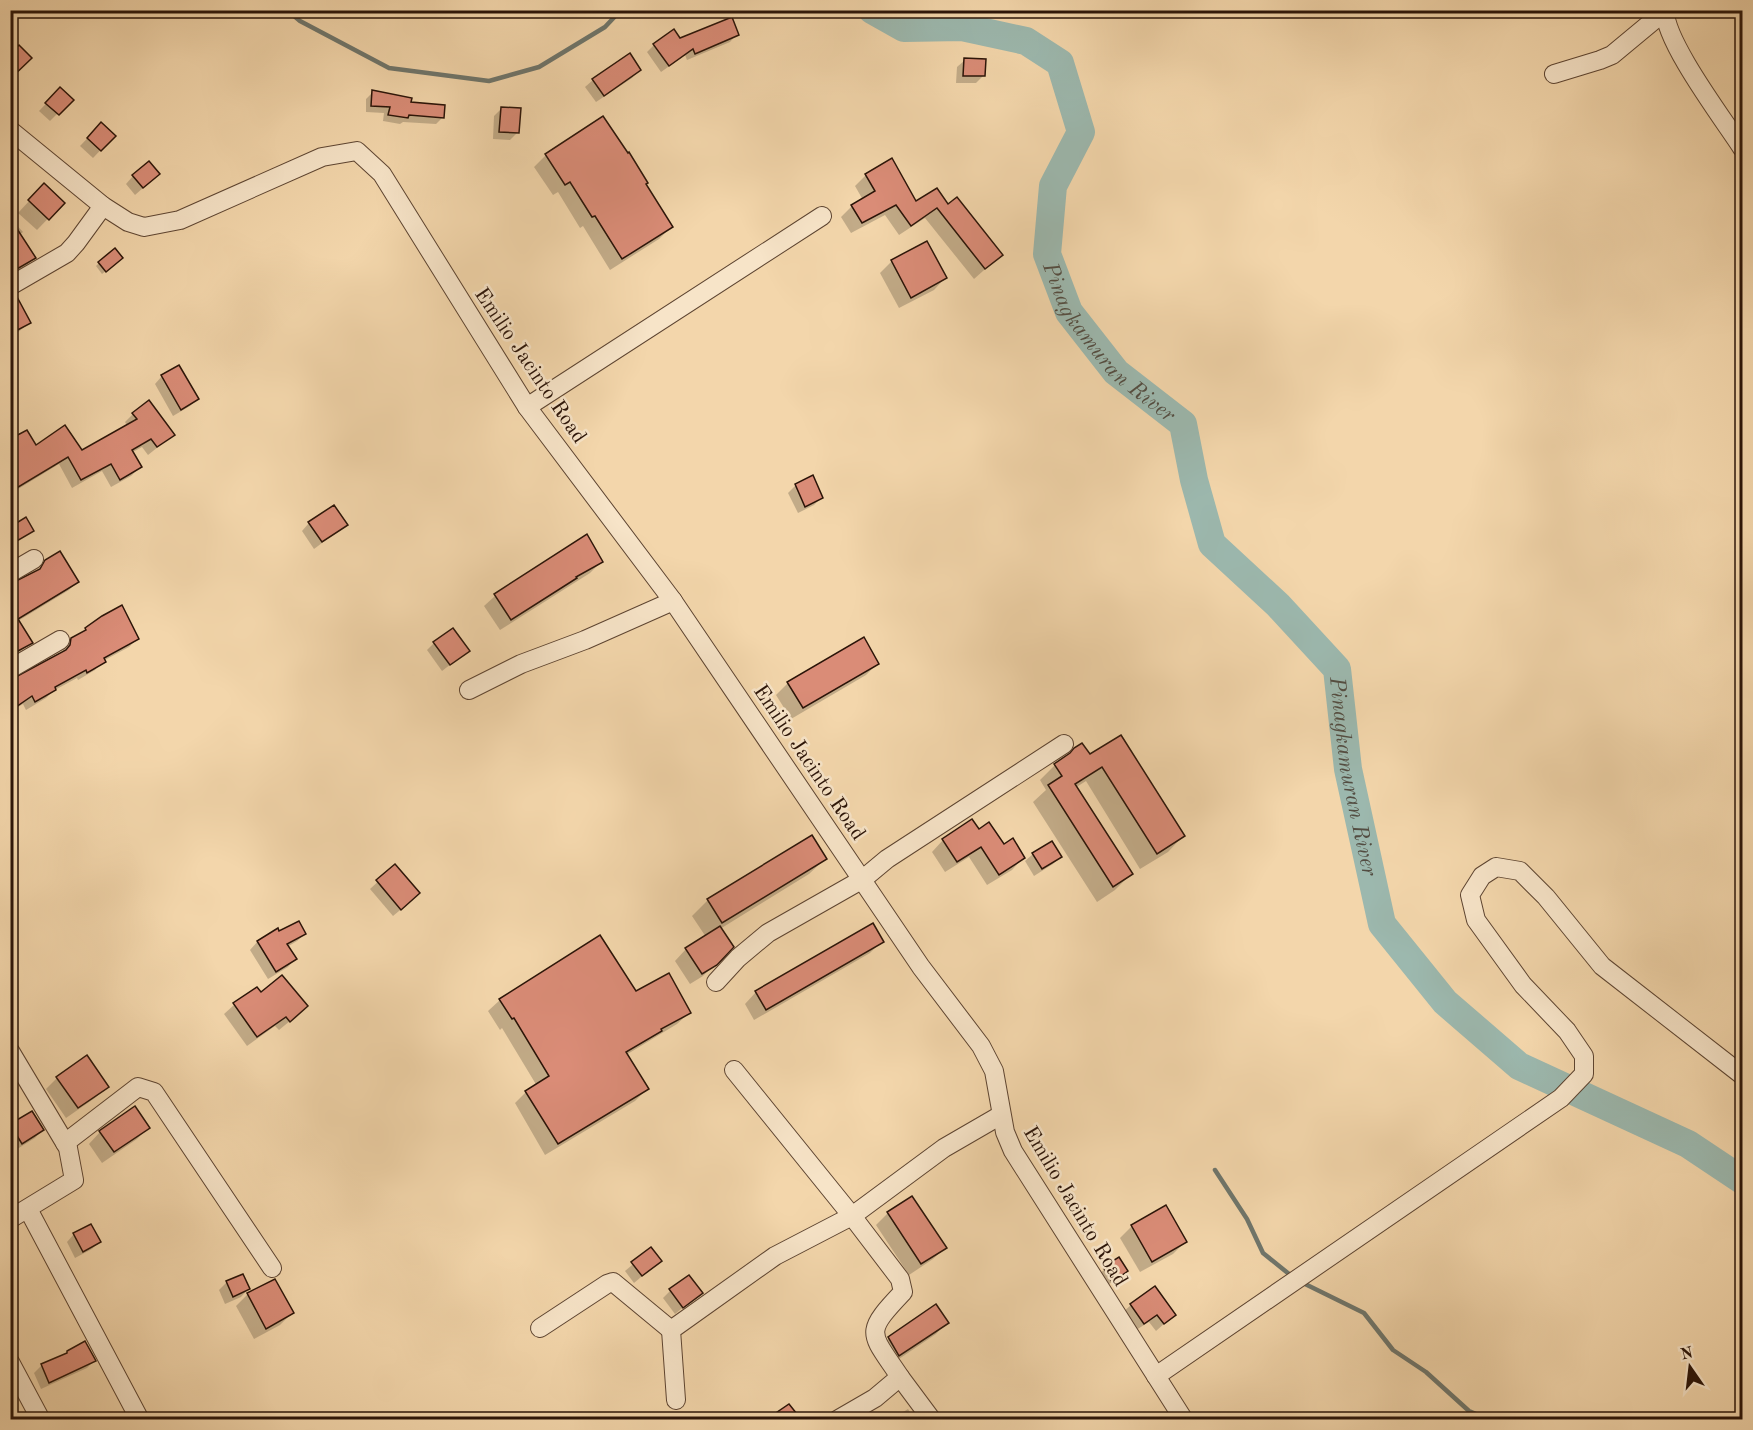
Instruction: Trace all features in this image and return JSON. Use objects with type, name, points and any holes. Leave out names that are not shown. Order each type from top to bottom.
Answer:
[{"type":"street","points":[[1554,74],[1612,55],[1665,10]]},
{"type":"street","points":[[1665,10],[1666,23],[1686,63],[1743,148]]},
{"type":"street","points":[[10,130],[103,206],[67,253],[10,286]]},
{"type":"street","name":"Emilio Jacinto Road","points":[[103,206],[128,222],[144,226],[180,220],[322,157],[357,152],[382,174],[527,407],[673,601],[921,967],[981,1046],[994,1071],[1005,1132],[1013,1151],[1184,1419]]},
{"type":"street","points":[[527,407],[822,216]]},
{"type":"street","points":[[10,573],[34,559]]},
{"type":"street","points":[[470,690],[521,664],[585,640],[673,601]]},
{"type":"street","points":[[10,669],[60,640]]},
{"type":"street","points":[[716,982],[738,958],[768,933],[863,879],[887,859],[1064,744]]},
{"type":"street","points":[[1156,1376],[1561,1098],[1584,1074],[1584,1056],[1567,1030],[1523,985],[1476,920],[1470,895],[1482,876],[1496,867],[1520,871],[1546,897],[1602,966],[1743,1075]]},
{"type":"street","points":[[10,1051],[68,1148],[74,1180],[10,1219]]},
{"type":"street","points":[[734,1070],[900,1279],[903,1292],[881,1315],[875,1329],[875,1340],[932,1419]]},
{"type":"street","points":[[65,1143],[138,1087],[154,1092],[272,1268]]},
{"type":"street","points":[[671,1330],[775,1256],[852,1216],[944,1148],[1001,1115]]},
{"type":"street","points":[[28,1209],[140,1419]]},
{"type":"street","points":[[540,1328],[613,1282],[671,1330],[676,1400]]},
{"type":"street","points":[[10,1362],[41,1419]]},
{"type":"street","points":[[837,1419],[875,1398],[900,1377]]},
{"type":"building","points":[[732,17],[739,35],[695,54],[693,49],[669,66],[653,44],[674,29],[680,38]]},
{"type":"building","points":[[19,45],[32,58],[10,79],[10,54]]},
{"type":"building","points":[[630,53],[641,70],[604,96],[592,79]]},
{"type":"building","points":[[964,58],[986,59],[985,76],[963,76]]},
{"type":"building","points":[[60,87],[74,100],[59,115],[45,103]]},
{"type":"building","points":[[372,90],[412,98],[411,102],[445,105],[444,118],[409,115],[408,118],[388,115],[390,107],[371,106]]},
{"type":"building","points":[[501,107],[521,108],[519,133],[499,132]]},
{"type":"building","points":[[603,116],[629,152],[673,227],[622,259],[595,216],[592,217],[570,182],[565,185],[545,154]]},
{"type":"building","points":[[101,122],[116,136],[101,151],[87,138]]},
{"type":"building","points":[[892,158],[916,201],[937,188],[948,204],[957,197],[1003,255],[985,269],[937,208],[911,226],[896,205],[862,223],[851,205],[875,191],[865,174]]},
{"type":"building","points":[[149,161],[160,174],[143,188],[132,175]]},
{"type":"building","points":[[44,183],[65,203],[49,220],[28,200]]},
{"type":"building","points":[[10,218],[36,258],[10,273]]},
{"type":"building","points":[[927,241],[947,278],[911,298],[891,260]]},
{"type":"building","points":[[115,248],[123,258],[106,272],[98,262]]},
{"type":"building","points":[[16,295],[31,323],[10,334],[10,297]]},
{"type":"building","points":[[179,365],[199,399],[181,410],[161,375]]},
{"type":"building","points":[[149,400],[175,435],[157,447],[151,439],[132,450],[142,467],[120,480],[111,464],[81,480],[68,457],[15,489],[10,481],[10,439],[27,430],[36,445],[65,425],[82,450],[137,419],[132,413]]},
{"type":"building","points":[[813,475],[823,498],[805,507],[795,484]]},
{"type":"building","points":[[334,505],[348,525],[322,542],[308,522]]},
{"type":"building","points":[[26,517],[34,531],[10,545],[10,527]]},
{"type":"building","points":[[587,534],[603,562],[511,620],[494,594]]},
{"type":"building","points":[[60,551],[79,582],[18,619],[33,643],[18,651],[10,639],[10,584],[40,569],[45,560]]},
{"type":"building","points":[[122,605],[139,639],[104,658],[106,662],[87,673],[86,670],[55,687],[56,690],[35,702],[32,696],[10,711],[10,680],[66,650],[71,638]]},
{"type":"building","points":[[453,628],[470,651],[450,665],[433,642]]},
{"type":"building","points":[[864,637],[879,664],[803,708],[787,682]]},
{"type":"building","points":[[1121,735],[1185,836],[1157,854],[1102,767],[1075,784],[1133,874],[1113,887],[1048,785],[1062,776],[1054,764],[1074,748],[1082,743],[1090,754]]},
{"type":"building","points":[[972,819],[979,829],[989,822],[1004,844],[1013,838],[1025,858],[999,875],[981,847],[957,862],[942,839]]},
{"type":"building","points":[[812,835],[827,859],[722,923],[707,899]]},
{"type":"building","points":[[1052,841],[1062,857],[1042,869],[1032,853]]},
{"type":"building","points":[[395,864],[420,893],[401,910],[376,880]]},
{"type":"building","points":[[299,921],[306,934],[287,944],[297,959],[276,972],[257,941],[278,928],[279,931]]},
{"type":"building","points":[[873,923],[884,942],[766,1010],[755,991]]},
{"type":"building","points":[[720,926],[734,947],[717,965],[702,974],[685,948]]},
{"type":"building","points":[[600,935],[636,991],[669,973],[691,1013],[626,1052],[649,1089],[558,1144],[525,1091],[549,1076],[514,1018],[512,1019],[499,999]]},
{"type":"building","points":[[282,975],[308,1006],[290,1022],[286,1017],[257,1037],[233,1003],[257,987],[261,992]]},
{"type":"building","points":[[87,1055],[109,1087],[78,1108],[56,1077]]},
{"type":"building","points":[[135,1106],[150,1128],[114,1152],[99,1131]]},
{"type":"building","points":[[32,1111],[44,1130],[22,1144],[10,1124]]},
{"type":"building","points":[[912,1196],[947,1248],[921,1264],[887,1212]]},
{"type":"building","points":[[1166,1205],[1187,1242],[1152,1262],[1131,1225]]},
{"type":"building","points":[[91,1224],[101,1242],[83,1252],[73,1233]]},
{"type":"building","points":[[651,1247],[662,1261],[642,1276],[631,1262]]},
{"type":"building","points":[[1119,1257],[1128,1271],[1112,1282],[1103,1267]]},
{"type":"building","points":[[243,1274],[250,1289],[233,1297],[226,1281]]},
{"type":"building","points":[[689,1275],[703,1293],[683,1308],[669,1289]]},
{"type":"building","points":[[275,1279],[294,1313],[266,1329],[247,1293]]},
{"type":"building","points":[[1155,1286],[1176,1315],[1164,1324],[1157,1315],[1144,1324],[1130,1304]]},
{"type":"building","points":[[936,1304],[949,1323],[899,1356],[888,1337]]},
{"type":"building","points":[[85,1341],[96,1361],[49,1383],[41,1364],[67,1353]]},
{"type":"building","points":[[789,1404],[801,1419],[767,1419]]},
{"type":"waterway","points":[[287,10],[300,21],[389,68],[489,81],[539,67],[605,27],[621,10]]},
{"type":"waterway","name":"Pinagkamuran River","points":[[872,10],[904,28],[962,27],[1026,41],[1060,63],[1081,132],[1053,186],[1047,254],[1069,312],[1116,372],[1183,424],[1194,480],[1212,544],[1278,605],[1337,669],[1348,769],[1382,924],[1445,1002],[1519,1066],[1688,1144],[1742,1180]]},
{"type":"waterway","points":[[1215,1170],[1247,1219],[1263,1253],[1294,1278]]},
{"type":"waterway","points":[[1301,1282],[1364,1313],[1393,1350],[1426,1372],[1469,1411],[1490,1420]]}]
